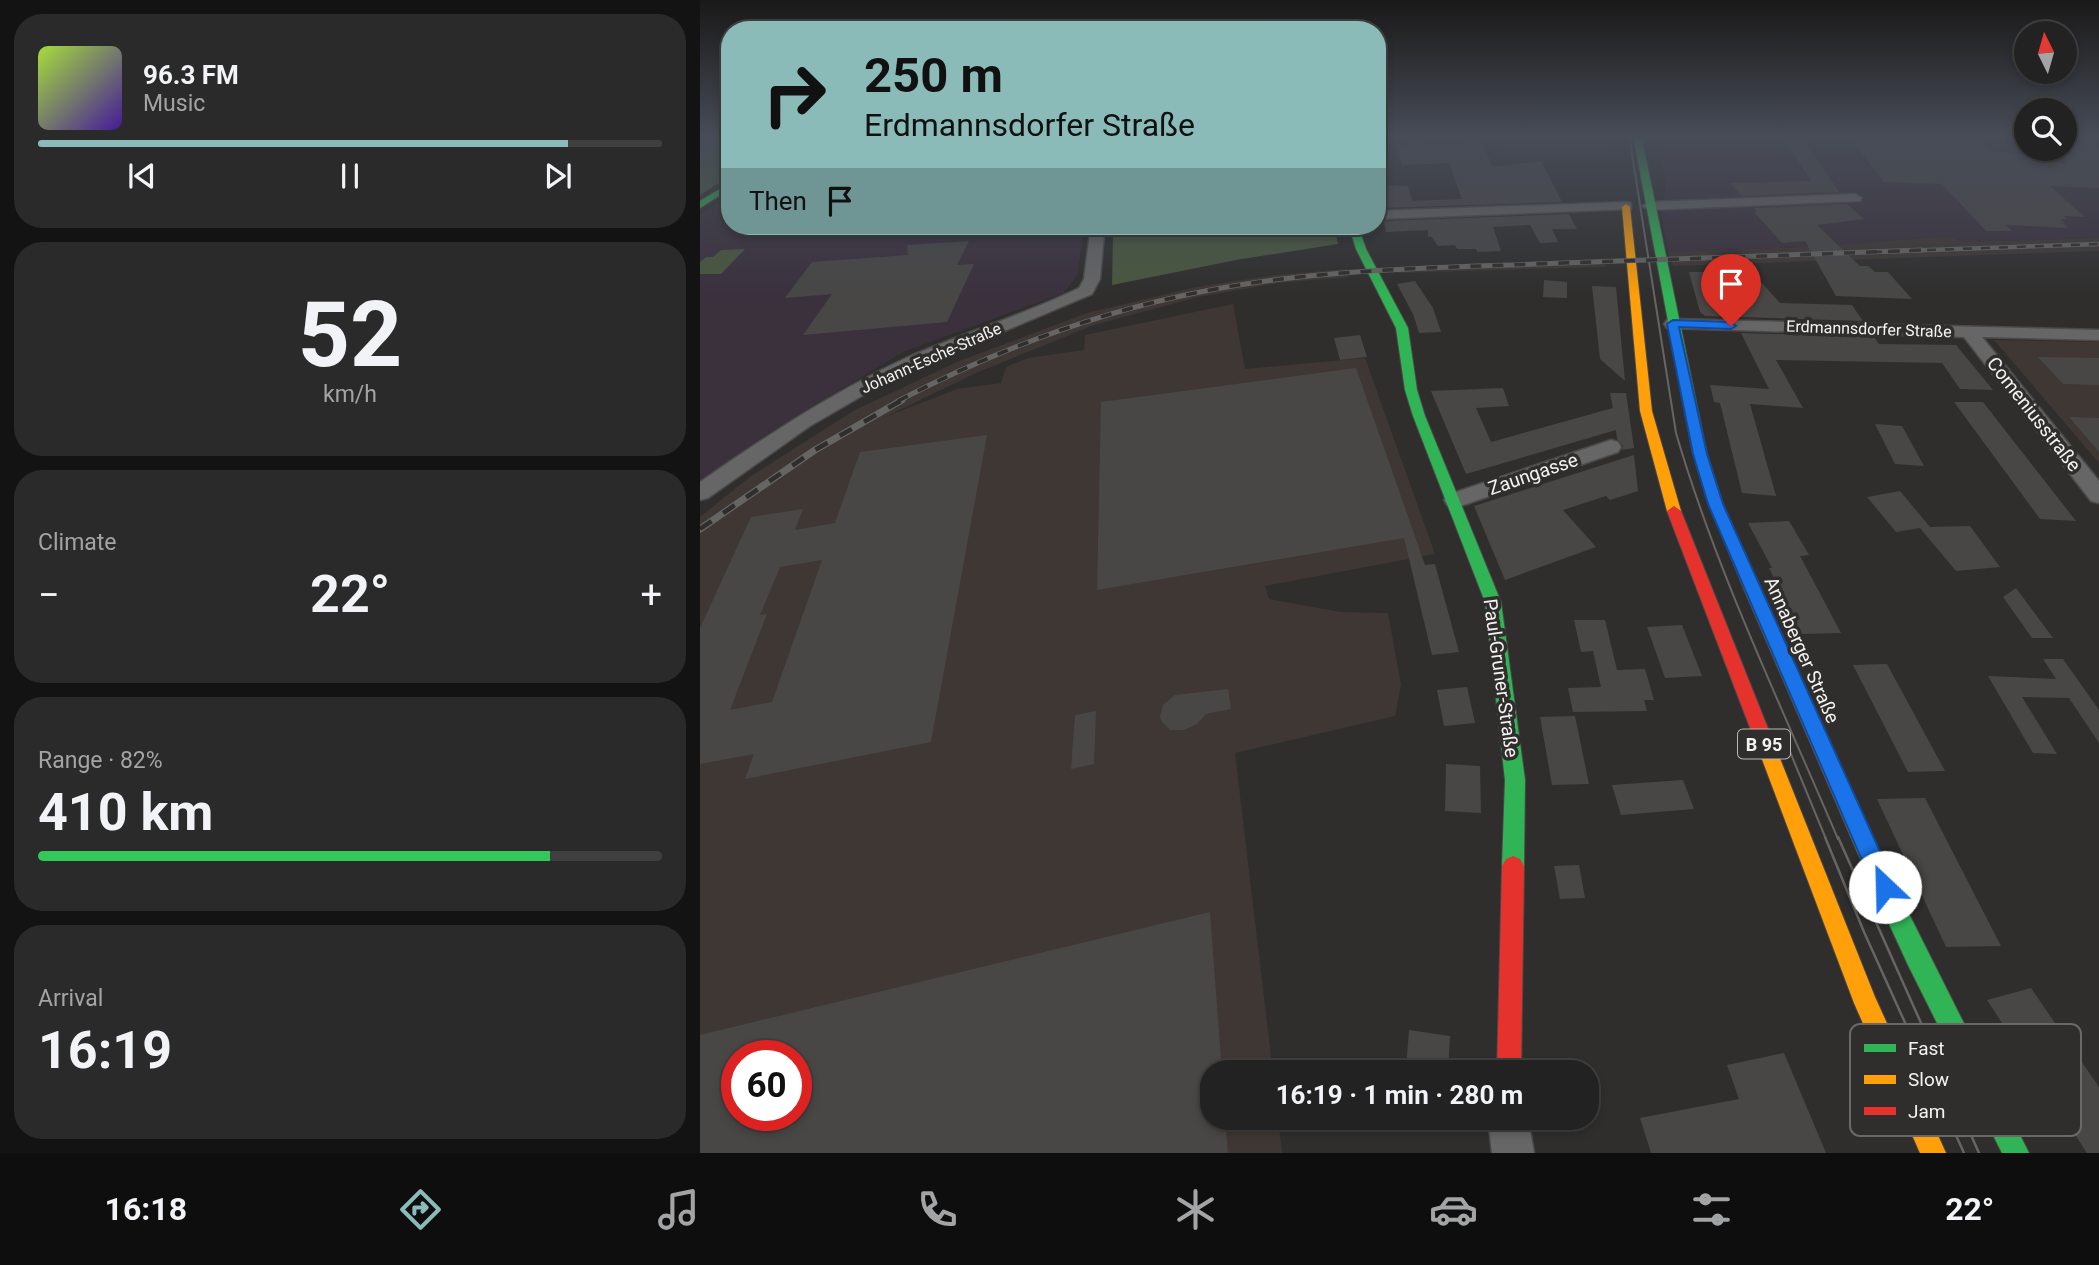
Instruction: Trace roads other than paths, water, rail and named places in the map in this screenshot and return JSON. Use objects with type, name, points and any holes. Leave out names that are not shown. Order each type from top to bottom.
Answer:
[{"type":"main road","name":"Annaberger Straße","points":[[1646,189],[1655,323],[1646,411],[1667,494],[1875,1024]]},
{"type":"main road","points":[[700,205],[721,191]]},
{"type":"main road","name":"Annaberger Straße","points":[[1625,199],[1655,323],[1716,504],[1781,658],[1916,957],[1950,1024]]},
{"type":"main road","name":"Paul-Gruner-Straße","points":[[1356,235],[1402,328],[1411,390],[1429,444],[1455,500],[1493,602],[1515,780],[1509,1060]]},
{"type":"main road","name":"Annaberger Straße","points":[[1925,1136],[1933,1153]]},
{"type":"main road","name":"Annaberger Straße","points":[[2007,1136],[2016,1153]]},
{"type":"street","points":[[1649,206],[1855,198]]},
{"type":"street","points":[[1386,214],[1625,199]]},
{"type":"street","name":"Johann-Esche-Straße","points":[[700,493],[788,431],[863,388],[932,354],[1086,291],[1092,279],[1097,235]]},
{"type":"street","name":"Erdmannsdorfer Straße","points":[[1655,323],[2099,335]]},
{"type":"street","name":"Comeniusstraße","points":[[1969,332],[2099,496]]},
{"type":"street","name":"Zaungasse","points":[[1455,500],[1611,447]]},
{"type":"street","points":[[1510,1130],[1513,1153]]},
{"type":"tram line","points":[[1637,189],[1676,433],[1692,485],[1730,588],[1838,839]]},
{"type":"tram line","points":[[1781,730],[1826,839]]},
{"type":"tram line","points":[[1825,837],[1906,1024]]},
{"type":"tram line","points":[[1838,837],[1921,1024]]},
{"type":"tram line","points":[[1956,1136],[1964,1153]]},
{"type":"tram line","points":[[1971,1136],[1979,1153]]},
{"type":"railway","points":[[1873,252],[2099,244]]},
{"type":"railway","points":[[898,401],[1008,350],[1083,323],[1161,301],[1245,284],[1426,268],[1922,250]]},
{"type":"railway","points":[[700,529],[815,450],[902,400]]}]
